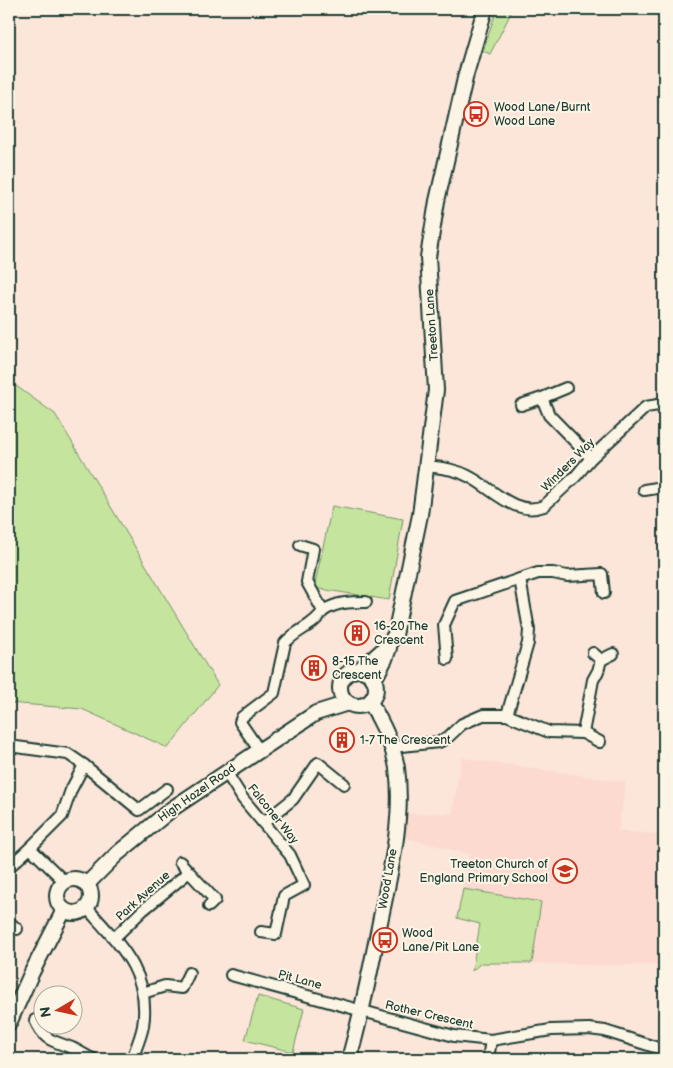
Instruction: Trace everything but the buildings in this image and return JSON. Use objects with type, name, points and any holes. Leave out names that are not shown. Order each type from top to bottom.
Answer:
[{"type":"main road","name":"Treeton Lane","points":[[360,670],[377,656],[395,635],[416,533],[427,466],[436,390],[428,257],[437,201],[464,83],[485,9]]},
{"type":"main road","name":"Treeton Lane","points":[[374,680],[385,659],[390,642]]},
{"type":"main road","points":[[360,670],[371,675],[376,692],[370,702],[359,706],[348,702],[342,694],[341,684],[348,674],[360,670]]},
{"type":"main road","name":"High Hazel Road","points":[[316,713],[341,684]]},
{"type":"main road","name":"High Hazel Road","points":[[86,885],[117,854],[173,808],[316,713],[348,702]]},
{"type":"main road","name":"Wood Lane","points":[[349,1059],[362,1011],[387,889],[398,823],[397,777],[392,747],[370,702]]},
{"type":"main road","points":[[74,879],[86,885],[90,893],[90,899],[82,911],[73,913],[64,910],[60,906],[57,896],[58,889],[65,882],[74,879]]},
{"type":"main road","points":[[9,1023],[32,972],[64,910]]},
{"type":"street","points":[[520,406],[566,388]]},
{"type":"street","points":[[542,398],[549,415],[591,458]]},
{"type":"street","name":"Winders Way","points":[[427,466],[451,469],[468,475],[513,505],[532,509],[544,506],[576,476],[591,458],[646,407],[664,404]]},
{"type":"street","points":[[644,490],[664,487]]},
{"type":"street","points":[[300,545],[313,548],[307,582],[323,611]]},
{"type":"street","points":[[447,659],[444,626],[455,601],[538,573],[566,576],[602,574],[604,593]]},
{"type":"street","points":[[508,715],[528,643],[529,630],[520,579]]},
{"type":"street","points":[[259,750],[240,722],[242,716],[274,694],[285,643],[289,638],[318,619],[323,611],[332,606],[345,602],[366,602]]},
{"type":"street","points":[[583,733],[593,680],[598,671],[597,657],[613,654]]},
{"type":"street","points":[[392,747],[439,742],[447,738],[462,724],[483,715],[508,715],[549,732],[583,733],[600,742]]},
{"type":"street","points":[[9,746],[68,754],[139,810],[167,789]]},
{"type":"street","points":[[263,823],[293,799],[318,763],[344,784]]},
{"type":"street","points":[[9,867],[62,816],[71,790],[84,765]]},
{"type":"street","name":"Falconer Way","points":[[226,772],[243,800],[290,855],[304,886],[284,896],[276,934],[261,932]]},
{"type":"street","points":[[30,848],[65,882]]},
{"type":"street","name":"Park Avenue","points":[[180,862],[215,900],[208,906]]},
{"type":"street","name":"Park Avenue","points":[[114,938],[143,910],[189,872]]},
{"type":"street","points":[[86,907],[129,958],[141,982],[144,993],[143,1027],[132,1059]]},
{"type":"street","points":[[9,922],[17,929]]},
{"type":"street","points":[[144,993],[165,986],[182,988],[188,973]]},
{"type":"street","name":"Pit Lane","points":[[231,976],[362,1011]]},
{"type":"street","name":"Rother Crescent","points":[[362,1011],[454,1036],[491,1040],[551,1030],[590,1029],[605,1030],[664,1050]]},
{"type":"street","points":[[45,1036],[94,1059]]},
{"type":"street","points":[[488,1059],[491,1040]]},
{"type":"shaded area","name":"Treeton Church of England Primary School","points":[[462,758],[626,782],[618,831],[664,835],[664,965],[532,963],[541,902],[463,889],[470,854],[403,837],[405,814],[452,813]]},
{"type":"green space","points":[[497,9],[513,9],[490,54],[483,51]]},
{"type":"green space","points":[[9,381],[55,414],[218,685],[168,748],[82,709],[9,703]]},
{"type":"green space","points":[[332,506],[403,519],[389,600],[314,588]]},
{"type":"green space","points":[[463,889],[541,902],[532,963],[481,963],[472,971],[480,924],[457,918]]},
{"type":"green space","points":[[258,996],[304,1009],[293,1052],[245,1040]]},
{"type":"place","name":"Wood Lane/Burnt Wood Lane","points":[[476,114]]},
{"type":"place","name":"16-20 The Crescent","points":[[357,633]]},
{"type":"place","name":"8-15 The Crescent","points":[[314,668]]},
{"type":"place","name":"1-7 The Crescent","points":[[342,740]]},
{"type":"place","name":"Treeton Church of England Primary School","points":[[565,871]]},
{"type":"place","name":"Wood Lane/Pit Lane","points":[[385,940]]}]
